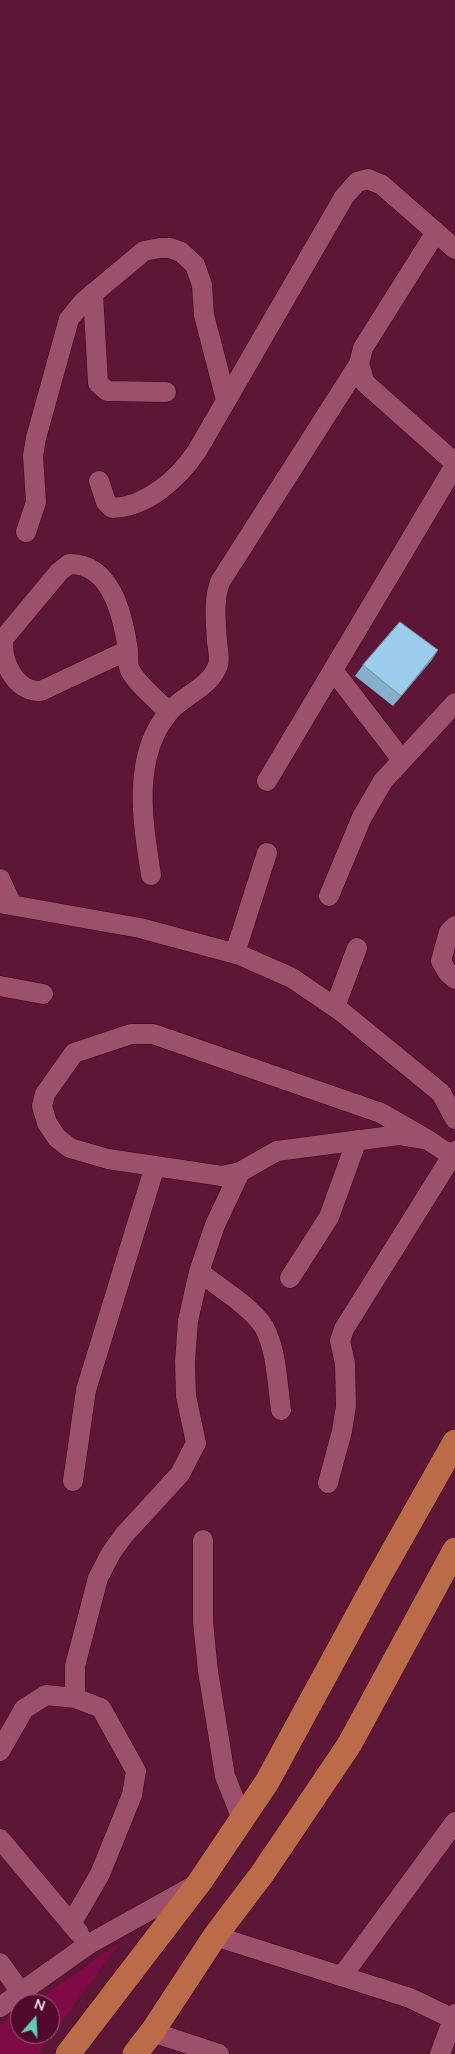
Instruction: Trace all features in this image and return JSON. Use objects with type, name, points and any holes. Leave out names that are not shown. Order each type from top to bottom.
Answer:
[{"type":"main road","points":[[68,2054],[199,1883],[266,1782],[455,1442]]},
{"type":"main road","points":[[135,2054],[152,2032],[215,1936],[262,1874],[349,1745],[455,1550]]},
{"type":"street","points":[[99,481],[106,502],[112,508],[124,507],[163,488],[188,465],[344,197],[357,182],[368,179],[382,185],[455,249]]},
{"type":"street","points":[[151,875],[142,816],[142,782],[151,746],[169,712],[213,676],[218,664],[215,614],[216,593],[220,582],[359,364],[363,348],[436,232]]},
{"type":"street","points":[[26,532],[36,502],[33,456],[36,438],[68,319],[93,293],[144,251],[170,248],[181,252],[195,265],[202,285],[204,315],[226,400]]},
{"type":"street","points":[[93,293],[98,383],[107,391],[166,392]]},
{"type":"street","points":[[267,781],[455,464],[365,384],[359,364]]},
{"type":"street","points":[[128,650],[41,691],[34,692],[24,689],[10,673],[1,648],[4,638],[59,572],[69,564],[77,563],[88,568],[103,580],[114,593],[128,650],[129,669],[169,712]]},
{"type":"street","points":[[333,670],[402,760]]},
{"type":"street","points":[[329,896],[362,817],[382,781],[455,703]]},
{"type":"street","points":[[235,953],[267,853]]},
{"type":"street","points":[[0,879],[6,904],[140,928],[235,953],[292,978],[336,1007],[441,1093],[455,1120]]},
{"type":"street","points":[[455,926],[449,932],[442,961],[448,974],[455,979]]},
{"type":"street","points":[[336,1007],[357,948]]},
{"type":"street","points":[[0,986],[43,994]]},
{"type":"street","points":[[328,1483],[342,1431],[346,1406],[346,1363],[340,1341],[344,1330],[454,1155],[381,1112],[153,1034],[131,1034],[74,1053],[45,1094],[42,1106],[47,1124],[57,1138],[70,1148],[108,1159],[222,1176],[240,1172],[277,1151],[399,1134],[428,1140]]},
{"type":"street","points":[[290,1278],[329,1217],[357,1140]]},
{"type":"street","points":[[73,1481],[86,1390],[155,1166]]},
{"type":"street","points":[[75,1698],[75,1666],[98,1578],[111,1552],[124,1535],[180,1474],[196,1443],[186,1396],[185,1362],[188,1321],[198,1272],[215,1225],[240,1172]]},
{"type":"street","points":[[198,1272],[238,1301],[263,1325],[271,1342],[280,1410]]},
{"type":"street","points":[[203,1540],[203,1622],[208,1671],[225,1776],[242,1819]]},
{"type":"street","points":[[0,1751],[24,1709],[46,1695],[75,1698],[89,1701],[101,1708],[136,1770],[132,1795],[100,1874],[71,1924]]},
{"type":"street","points":[[342,1976],[455,1822]]},
{"type":"street","points":[[0,1840],[88,1944]]},
{"type":"street","points":[[0,2006],[88,1944],[199,1883]]},
{"type":"street","points":[[215,1936],[410,1998],[454,2017],[440,2054]]},
{"type":"street","points":[[0,1963],[20,1991]]},
{"type":"street","points":[[152,2032],[219,2054]]},
{"type":"shaded area","points":[[121,1942],[60,2024],[60,1994],[46,1994]]},
{"type":"shaded area","points":[[10,2018],[10,2044],[45,2044],[38,2054],[0,2054],[0,2025]]},
{"type":"building","points":[[400,622],[438,650],[401,696],[363,665]]}]
